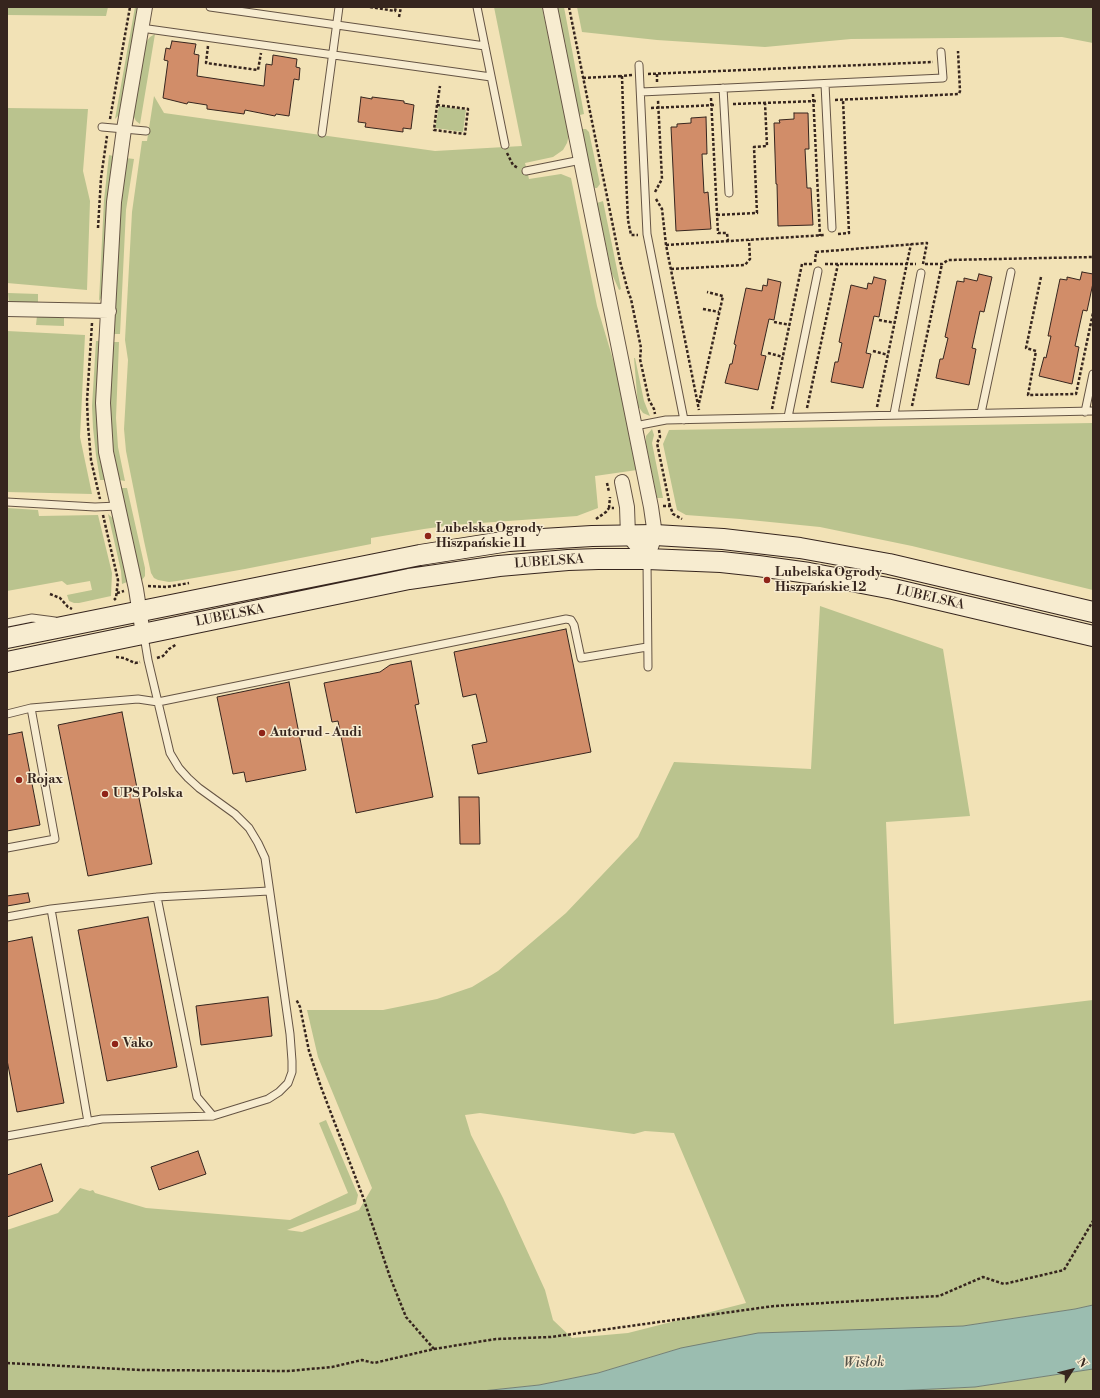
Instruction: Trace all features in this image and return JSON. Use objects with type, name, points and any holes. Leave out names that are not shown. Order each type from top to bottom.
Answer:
[{"type":"main road","name":"LUBELSKA","points":[[7,638],[76,616],[140,611],[374,564],[509,541],[583,536],[655,535],[723,539],[806,549],[889,564],[1093,612]]},
{"type":"main road","name":"LUBELSKA","points":[[7,662],[409,579],[499,566],[568,560],[647,559],[743,564],[836,578],[893,589],[1093,636]]},
{"type":"main road","points":[[374,564],[370,571],[370,576],[379,586]]},
{"type":"street","points":[[143,634],[140,611],[106,452],[103,404],[114,202],[124,129],[145,7]]},
{"type":"street","points":[[550,7],[651,507],[655,535],[647,559]]},
{"type":"street","points":[[7,309],[109,311]]},
{"type":"street","points":[[622,482],[627,507],[628,535],[647,559]]},
{"type":"lane","points":[[210,7],[485,46]]},
{"type":"lane","points":[[322,133],[340,7]]},
{"type":"lane","points":[[477,7],[505,145]]},
{"type":"lane","points":[[141,28],[491,77]]},
{"type":"lane","points":[[641,92],[942,78],[941,52]]},
{"type":"lane","points":[[640,65],[647,234],[684,420]]},
{"type":"lane","points":[[825,84],[832,231]]},
{"type":"lane","points":[[723,88],[728,193]]},
{"type":"lane","points":[[102,127],[146,131]]},
{"type":"lane","points":[[526,172],[581,160]]},
{"type":"lane","points":[[788,417],[817,268]]},
{"type":"lane","points":[[981,413],[1011,272]]},
{"type":"lane","points":[[894,414],[922,273]]},
{"type":"lane","points":[[1085,412],[1093,374]]},
{"type":"lane","points":[[635,426],[666,420],[1093,411]]},
{"type":"lane","points":[[7,502],[95,507],[118,506]]},
{"type":"lane","points":[[647,559],[648,667]]},
{"type":"lane","points":[[7,623],[32,618],[76,616]]},
{"type":"lane","points":[[7,714],[31,708],[138,699],[158,702],[566,619],[571,620],[574,625],[581,658],[647,647]]},
{"type":"lane","points":[[7,1136],[102,1119],[213,1116],[268,1099],[279,1092],[288,1083],[292,1072],[284,989],[265,858],[249,828],[235,814],[199,788],[179,768],[170,753],[143,634]]},
{"type":"lane","points":[[7,848],[55,839],[31,708]]},
{"type":"lane","points":[[7,917],[51,909],[157,897],[269,891]]},
{"type":"lane","points":[[157,897],[198,1097],[213,1116]]},
{"type":"lane","points":[[51,909],[88,1122]]},
{"type":"path","points":[[109,121],[130,7]]},
{"type":"path","points":[[370,7],[395,10],[396,7]]},
{"type":"path","points":[[400,17],[401,7]]},
{"type":"path","points":[[569,7],[623,271],[631,299],[641,348],[640,359],[649,400],[654,409],[657,422],[660,437],[657,443],[670,506]]},
{"type":"path","points":[[210,38],[206,63],[258,70],[262,45]]},
{"type":"path","points":[[811,67],[820,236]]},
{"type":"path","points":[[709,72],[718,233],[727,233],[728,241]]},
{"type":"path","points":[[583,78],[622,76]]},
{"type":"path","points":[[437,105],[468,109],[465,134],[434,130],[437,105],[440,86]]},
{"type":"path","points":[[832,231],[849,233],[843,99]]},
{"type":"path","points":[[717,215],[757,213],[754,147],[767,146],[765,103]]},
{"type":"path","points":[[658,108],[662,179],[655,195],[656,200],[662,209],[670,269],[699,411]]},
{"type":"path","points":[[505,145],[507,154],[513,165],[526,172]]},
{"type":"path","points":[[666,245],[826,235]]},
{"type":"path","points":[[670,269],[745,265],[750,259],[749,240]]},
{"type":"path","points":[[817,268],[816,252],[927,243],[923,264]]},
{"type":"path","points":[[877,407],[911,244]]},
{"type":"path","points":[[912,407],[942,264],[948,260],[1093,258]]},
{"type":"path","points":[[772,409],[802,264],[817,268],[838,264],[907,264]]},
{"type":"path","points":[[807,409],[838,264]]},
{"type":"path","points":[[1041,277],[1026,348],[1036,351],[1028,395],[1076,394],[1093,313]]},
{"type":"path","points":[[698,405],[723,296],[707,292]]},
{"type":"path","points":[[703,309],[719,312]]},
{"type":"path","points":[[879,320],[895,323]]},
{"type":"path","points":[[774,322],[790,325]]},
{"type":"path","points":[[873,351],[888,355]]},
{"type":"path","points":[[768,353],[783,357]]},
{"type":"path","points":[[607,483],[610,498],[609,508]]},
{"type":"path","points":[[103,513],[118,580],[116,598],[107,602]]},
{"type":"path","points":[[50,594],[60,598],[76,616]]},
{"type":"path","points":[[160,658],[175,646],[185,643]]},
{"type":"path","points":[[284,989],[295,997],[300,1007],[309,1052],[364,1197],[390,1277],[406,1317],[434,1349]]},
{"type":"path","points":[[7,1363],[140,1370],[288,1371],[332,1368],[362,1360],[374,1362],[434,1349],[496,1339],[551,1337],[774,1306],[939,1296],[984,1277],[1004,1284],[1064,1270],[1093,1221]]},
{"type":"green space","points":[[7,7],[108,7],[106,16],[7,15]]},
{"type":"green space","points":[[135,7],[140,7],[120,114],[115,119]]},
{"type":"green space","points":[[494,7],[542,7],[569,135],[563,150],[553,157],[525,163],[529,179],[561,174],[571,178],[597,306],[617,373],[637,470],[595,476],[598,508],[577,516],[453,525],[424,529],[371,538],[371,544],[245,569],[169,582],[154,578],[151,573],[144,541],[126,451],[124,429],[128,360],[125,340],[132,212],[142,141],[147,141],[154,96],[164,113],[435,151],[522,146]]},
{"type":"green space","points":[[557,7],[564,7],[584,114],[580,115],[578,112]]},
{"type":"green space","points":[[577,7],[1093,7],[1093,43],[1062,37],[851,39],[765,47],[657,40],[582,32]]},
{"type":"green space","points":[[155,34],[140,124],[136,121],[133,115],[146,42]]},
{"type":"green space","points":[[439,106],[466,110],[463,132],[435,128]]},
{"type":"green space","points":[[7,108],[88,109],[83,171],[90,201],[87,290],[7,283]]},
{"type":"green space","points":[[582,129],[586,129],[589,132],[600,184],[597,188],[593,185]]},
{"type":"green space","points":[[109,155],[113,156],[103,295],[99,301],[104,200]]},
{"type":"green space","points":[[126,158],[134,159],[126,210],[120,334],[114,334],[121,198]]},
{"type":"green space","points":[[603,201],[621,289],[619,290],[612,274],[597,203]]},
{"type":"green space","points":[[8,293],[38,294],[38,302],[9,303]]},
{"type":"green space","points":[[37,316],[64,317],[64,326],[36,325]]},
{"type":"green space","points":[[7,331],[85,335],[80,437],[92,494],[7,492]]},
{"type":"green space","points":[[96,341],[101,341],[106,480],[100,480],[93,428],[92,406]]},
{"type":"green space","points":[[113,342],[119,342],[116,418],[118,447],[125,481],[119,480],[111,435],[110,397]]},
{"type":"green space","points":[[634,358],[644,401],[650,416],[643,413],[638,406]]},
{"type":"green space","points":[[1093,423],[1093,590],[912,546],[820,527],[686,515],[677,510],[663,444],[669,430]]},
{"type":"green space","points":[[652,429],[654,435],[652,443],[663,498],[657,498],[646,444],[646,436]]},
{"type":"green space","points":[[121,488],[127,488],[145,568],[145,576],[142,580],[139,572]]},
{"type":"green space","points":[[7,508],[38,510],[39,516],[98,515],[112,573],[111,596],[79,603],[69,601],[67,595],[92,590],[90,581],[67,585],[62,581],[7,591]]},
{"type":"green space","points":[[108,514],[115,520],[128,579],[127,582],[122,584],[121,571]]},
{"type":"green space","points":[[820,606],[943,649],[970,816],[886,822],[894,1024],[1093,1000],[1093,1305],[963,1326],[681,1348],[598,1373],[539,1385],[482,1391],[7,1391],[7,1230],[58,1213],[80,1188],[90,1191],[93,1190],[95,1193],[146,1208],[290,1220],[348,1193],[319,1123],[326,1120],[358,1195],[356,1204],[287,1230],[302,1232],[359,1210],[372,1188],[318,1057],[307,1010],[383,1010],[437,999],[472,987],[498,971],[566,913],[638,837],[674,762],[811,769]],"holes":[[[480,1113],[634,1134],[645,1131],[674,1133],[746,1303],[628,1333],[572,1338],[553,1320],[545,1290],[503,1198],[471,1135],[465,1115]]]},
{"type":"green space","points":[[1093,1369],[1093,1391],[892,1391],[975,1387]]},
{"type":"water","name":"Wisłok","points":[[1093,1305],[1093,1369],[975,1387],[892,1391],[482,1391],[539,1385],[598,1373],[681,1348],[758,1333],[963,1326]]},
{"type":"building","points":[[172,41],[196,44],[194,54],[199,55],[197,76],[264,86],[266,64],[272,65],[273,55],[297,59],[296,67],[300,68],[299,80],[294,79],[289,116],[276,114],[275,116],[245,110],[244,114],[207,109],[207,105],[188,102],[187,104],[163,98],[168,61],[164,60],[166,48],[170,49]]},
{"type":"building","points":[[361,97],[404,101],[404,103],[414,105],[411,129],[403,128],[403,132],[365,127],[366,123],[358,122]]},
{"type":"building","points":[[794,113],[808,113],[809,149],[805,149],[807,188],[811,188],[813,225],[778,226],[774,123],[780,123],[779,120],[794,119]]},
{"type":"building","points":[[706,117],[707,154],[702,154],[704,193],[708,192],[711,229],[676,231],[671,127],[677,127],[677,124],[691,123],[691,118]]},
{"type":"building","points":[[1082,272],[1093,274],[1093,283],[1087,311],[1083,310],[1075,346],[1079,347],[1072,384],[1039,376],[1044,357],[1046,358],[1051,336],[1048,336],[1060,279],[1067,280],[1067,277],[1080,280]]},
{"type":"building","points":[[979,274],[992,277],[984,312],[980,311],[972,348],[976,349],[969,385],[936,378],[940,359],[943,359],[948,338],[945,337],[957,281],[964,282],[964,278],[977,281]]},
{"type":"building","points":[[874,277],[886,280],[879,317],[874,316],[866,353],[871,354],[863,388],[831,382],[835,362],[838,362],[842,343],[839,342],[851,285],[867,289],[868,283],[872,284]]},
{"type":"building","points":[[768,279],[781,282],[774,320],[769,319],[761,355],[766,356],[758,390],[725,383],[730,364],[732,364],[736,345],[734,344],[746,288],[762,291],[763,285],[767,286]]},
{"type":"building","points":[[566,629],[591,752],[478,774],[472,745],[487,742],[476,694],[463,697],[454,652]]},
{"type":"building","points":[[411,661],[419,704],[415,705],[433,797],[356,813],[338,721],[332,722],[324,683],[380,672],[390,665]]},
{"type":"building","name":"Autorud - Audi","points":[[289,682],[306,770],[246,782],[244,772],[233,774],[217,697]]},
{"type":"building","name":"UPS Polska","points":[[122,712],[152,864],[88,876],[58,725]]},
{"type":"building","name":"Rojax","points":[[22,732],[40,825],[7,831],[7,735]]},
{"type":"building","points":[[459,797],[479,797],[480,844],[460,844]]},
{"type":"building","points":[[28,893],[30,902],[7,906],[7,896]]},
{"type":"building","points":[[148,917],[177,1067],[107,1081],[78,930]]},
{"type":"building","points":[[32,937],[64,1103],[17,1112],[7,1060],[7,942]]},
{"type":"building","points":[[268,997],[272,1036],[201,1045],[196,1006]]},
{"type":"building","points":[[198,1151],[206,1174],[159,1190],[151,1167]]},
{"type":"building","points":[[41,1164],[53,1201],[7,1217],[7,1175]]},
{"type":"place","name":"Lubelska Ogrody Hiszpańskie 11","points":[[428,536]]},
{"type":"place","name":"Lubelska Ogrody Hiszpańskie 12","points":[[767,580]]},
{"type":"place","name":"Autorud - Audi","points":[[262,733]]},
{"type":"place","name":"Rojax","points":[[19,780]]},
{"type":"place","name":"UPS Polska","points":[[105,794]]},
{"type":"place","name":"Vako","points":[[115,1044]]}]
